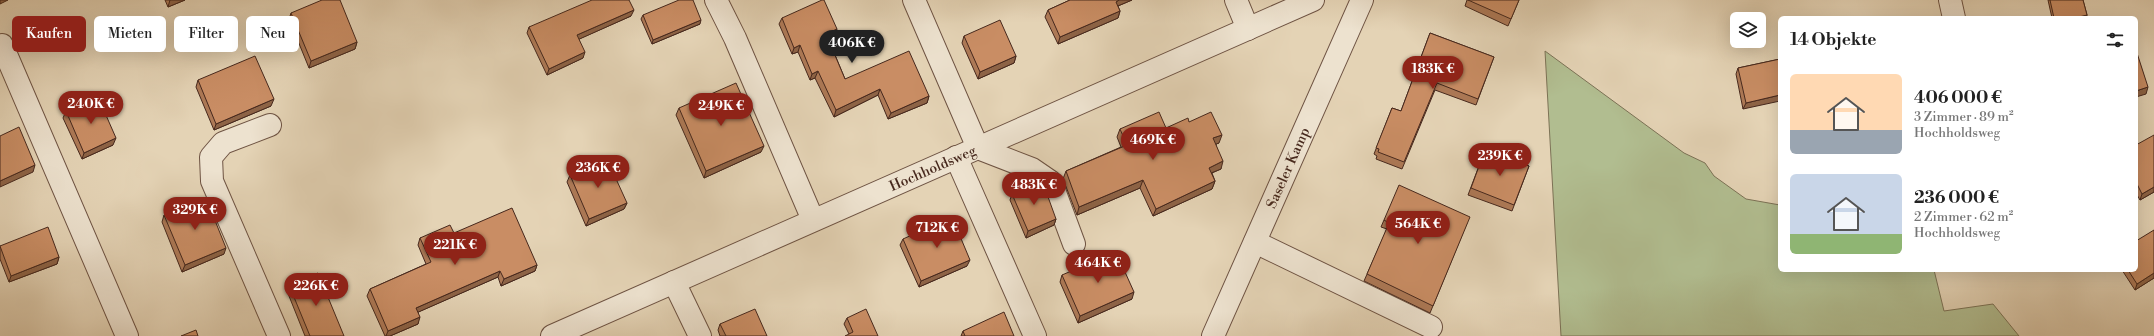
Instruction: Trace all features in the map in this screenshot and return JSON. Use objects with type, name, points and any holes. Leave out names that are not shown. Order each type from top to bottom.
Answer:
[{"type":"street","points":[[716,0],[735,38],[813,220]]},
{"type":"street","points":[[914,0],[978,148],[1032,169],[1051,182],[1074,244]]},
{"type":"street","points":[[1236,0],[1248,29]]},
{"type":"street","name":"Hochholdsweg","points":[[552,336],[1313,0]]},
{"type":"street","name":"Saseler Kamp","points":[[1213,336],[1362,0]]},
{"type":"street","points":[[1950,0],[1954,16]]},
{"type":"street","points":[[2,45],[127,336]]},
{"type":"street","points":[[270,125],[223,143],[211,158],[212,181],[279,336]]},
{"type":"street","points":[[956,157],[1035,336]]},
{"type":"street","points":[[1255,242],[1431,327]]},
{"type":"street","points":[[674,282],[700,336]]},
{"type":"green space","points":[[1545,51],[1684,153],[1705,163],[1714,176],[1746,199],[1778,205],[1778,272],[1934,272],[1944,311],[1993,304],[2019,336],[1561,336]]},
{"type":"building","points":[[322,0],[340,0],[357,42],[311,61],[299,32],[299,16],[292,16],[291,13]]},
{"type":"building","points":[[592,0],[629,0],[634,10],[577,35],[585,52],[549,69],[529,27]]},
{"type":"building","points":[[679,0],[693,0],[701,20],[653,40],[643,15]]},
{"type":"building","points":[[824,0],[837,29],[826,34],[845,79],[909,51],[929,96],[891,113],[880,89],[836,110],[818,71],[812,74],[800,45],[794,48],[782,18]]},
{"type":"building","points":[[1070,0],[1119,0],[1116,2],[1120,11],[1060,37],[1048,10]]},
{"type":"building","points":[[1468,0],[1519,0],[1511,19]]},
{"type":"building","points":[[2050,0],[2083,0],[2087,15],[2054,16]]},
{"type":"building","points":[[1000,20],[1016,56],[980,72],[964,36]]},
{"type":"building","points":[[1430,33],[1494,57],[1478,99],[1437,83],[1404,162],[1378,152],[1379,149],[1376,148],[1392,108],[1401,111]]},
{"type":"building","points":[[255,56],[274,99],[216,124],[198,80]]},
{"type":"building","points":[[2138,56],[2148,87],[2138,90]]},
{"type":"building","points":[[1778,59],[1778,95],[1746,103],[1738,68]]},
{"type":"building","points":[[736,83],[764,146],[706,171],[679,108]]},
{"type":"building","points":[[98,97],[116,138],[84,153],[66,111]]},
{"type":"building","points":[[1159,112],[1166,128],[1188,118],[1189,122],[1211,112],[1222,135],[1213,138],[1223,161],[1209,168],[1215,181],[1156,209],[1143,180],[1079,207],[1066,171],[1127,145],[1120,129]]},
{"type":"building","points":[[19,127],[35,165],[0,181],[0,136]]},
{"type":"building","points":[[2154,135],[2154,187],[2142,194],[2138,186],[2138,144]]},
{"type":"building","points":[[1485,150],[1529,166],[1514,205],[1471,188]]},
{"type":"building","points":[[607,159],[627,203],[589,219],[570,175]]},
{"type":"building","points":[[1040,181],[1043,183],[1056,219],[1028,231],[1012,194]]},
{"type":"building","points":[[1399,185],[1470,217],[1433,306],[1367,274],[1389,223],[1384,220]]},
{"type":"building","points":[[206,198],[226,248],[185,265],[164,215]]},
{"type":"building","points":[[512,208],[537,265],[504,279],[500,271],[416,308],[420,317],[388,331],[370,289],[431,262],[420,238],[450,225],[454,233]]},
{"type":"building","points":[[952,217],[970,260],[921,281],[903,239]]},
{"type":"building","points":[[48,227],[59,257],[11,276],[0,246]]},
{"type":"building","points":[[2154,230],[2154,273],[2137,284],[2129,272],[2138,272],[2138,240]]},
{"type":"building","points":[[1116,252],[1134,292],[1080,316],[1062,275]]},
{"type":"building","points":[[318,273],[344,336],[310,336],[289,285]]},
{"type":"building","points":[[755,309],[767,336],[726,336],[720,324]]},
{"type":"building","points":[[866,309],[878,336],[845,336],[853,332],[847,318]]},
{"type":"building","points":[[1004,312],[1014,336],[965,336],[963,331]]},
{"type":"building","points":[[196,330],[198,336],[181,336]]}]
